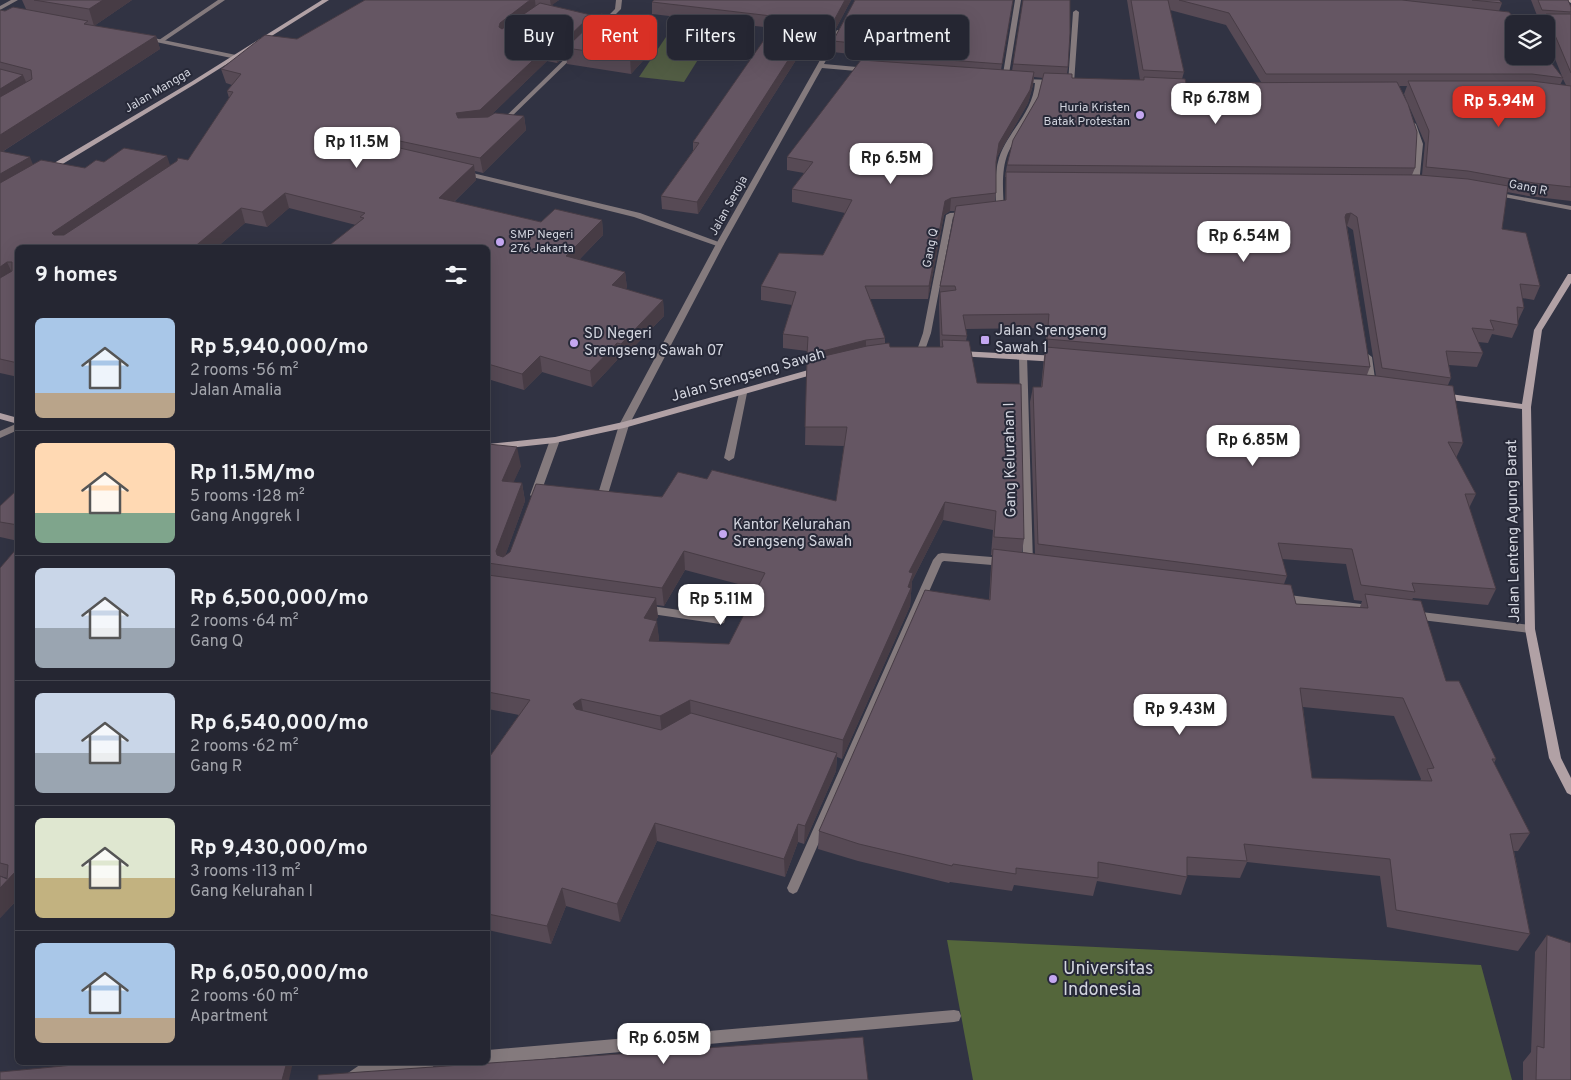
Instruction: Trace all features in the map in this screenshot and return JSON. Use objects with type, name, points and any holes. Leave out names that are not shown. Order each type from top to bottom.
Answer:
[{"type":"street","points":[[0,8],[14,0]]},
{"type":"street","points":[[161,41],[222,0]]},
{"type":"street","name":"Jalan Mangga","points":[[42,173],[236,57],[326,0]]},
{"type":"street","points":[[613,15],[618,10],[619,0]]},
{"type":"street","points":[[1006,80],[1018,1]]},
{"type":"street","points":[[1072,83],[1076,12]]},
{"type":"street","points":[[0,13],[10,15]]},
{"type":"street","points":[[1492,18],[1571,24]]},
{"type":"street","name":"Jalan Seroja","points":[[603,494],[624,425],[720,244],[821,66],[842,25]]},
{"type":"street","points":[[133,36],[236,57]]},
{"type":"street","points":[[490,127],[505,120],[578,48]]},
{"type":"street","points":[[821,66],[879,71]]},
{"type":"street","points":[[996,79],[1081,83]]},
{"type":"street","points":[[992,211],[1000,210],[1000,181],[1004,153],[1035,103],[1038,81]]},
{"type":"street","points":[[1409,115],[1419,144],[1414,184]]},
{"type":"street","points":[[450,169],[637,215],[720,244]]},
{"type":"street","points":[[1000,181],[1010,182]]},
{"type":"street","points":[[1405,184],[1424,185]]},
{"type":"street","name":"Gang R","points":[[1488,192],[1571,208]]},
{"type":"street","name":"Gang Q","points":[[920,354],[927,333],[950,215],[975,213]]},
{"type":"street","name":"Jalan Lenteng Agung Barat","points":[[1571,276],[1538,330],[1526,407],[1530,629],[1554,758],[1571,790]]},
{"type":"street","points":[[1366,347],[1372,386]]},
{"type":"street","points":[[949,354],[1023,356],[1072,360]]},
{"type":"street","name":"Gang Kelurahan I","points":[[793,888],[841,765],[938,560],[942,557],[1033,565],[1023,356]]},
{"type":"street","name":"Jalan Srengseng Sawah","points":[[490,447],[555,440],[624,425],[828,368]]},
{"type":"street","points":[[729,458],[743,393]]},
{"type":"street","points":[[1430,394],[1526,407]]},
{"type":"street","points":[[0,416],[15,420]]},
{"type":"street","points":[[0,435],[15,428]]},
{"type":"street","points":[[531,505],[555,440]]},
{"type":"street","points":[[1267,596],[1373,610]]},
{"type":"street","points":[[633,608],[720,620]]},
{"type":"street","points":[[1402,614],[1530,629]]},
{"type":"street","points":[[490,1057],[954,1016]]},
{"type":"street","points":[[350,1080],[365,1069],[401,1065]]},
{"type":"green space","points":[[667,37],[667,60],[698,60],[684,82],[639,77],[650,60],[657,60],[657,50]]},
{"type":"green space","points":[[947,940],[1481,965],[1512,1080],[973,1080]]},
{"type":"building","points":[[34,0],[103,0],[89,9]]},
{"type":"building","points":[[365,0],[530,0],[510,15],[505,15],[505,19],[500,23],[499,27],[502,29],[505,27],[505,60],[533,60],[480,110],[456,113],[458,118],[488,117],[495,113],[524,116],[480,158],[376,136],[373,140],[378,143],[474,165],[439,198],[541,222],[555,209],[602,220],[566,256],[625,272],[612,285],[663,300],[621,344],[617,343],[590,371],[540,356],[522,374],[490,365],[490,245],[330,245],[364,218],[360,217],[365,213],[285,193],[262,212],[241,208],[197,245],[15,245],[15,362],[0,359],[0,278],[12,271],[12,262],[7,262],[0,267],[0,183],[41,160],[85,168],[96,160],[104,162],[124,148],[167,156],[52,233],[54,235],[64,235],[177,161],[178,158],[188,160],[233,92],[227,91],[241,74],[221,69],[265,35],[297,39]]},
{"type":"building","points":[[654,0],[845,0],[835,19],[835,15],[764,15],[652,2]]},
{"type":"building","points":[[855,0],[1013,0],[1002,64],[948,60],[969,60],[969,15],[847,15]]},
{"type":"building","points":[[1023,0],[1070,0],[1068,67],[1013,64]]},
{"type":"building","points":[[1131,0],[1168,0],[1184,72],[1143,70]]},
{"type":"building","points":[[1179,0],[1402,0],[1509,12],[1512,15],[1505,15],[1505,65],[1553,65],[1563,78],[1532,74],[1266,74],[1229,13]]},
{"type":"building","points":[[1472,0],[1499,0],[1502,3]]},
{"type":"building","points":[[1538,0],[1568,0],[1571,12],[1542,10]]},
{"type":"building","points":[[540,3],[591,15],[583,15],[583,23],[573,32],[573,15],[522,15]]},
{"type":"building","points":[[13,7],[88,21],[84,24],[156,36],[0,135],[0,97],[32,79],[31,70],[0,62],[0,10],[5,11]]},
{"type":"building","points":[[1571,14],[1571,73],[1555,35],[1555,15],[1546,15]]},
{"type":"building","points":[[845,19],[845,42],[835,41],[835,37]]},
{"type":"building","points":[[583,31],[583,50],[573,49],[573,41]]},
{"type":"building","points":[[764,40],[764,60],[788,60],[697,202],[661,196],[699,143],[693,142],[750,60],[754,60],[754,54]]},
{"type":"building","points":[[861,60],[1034,72],[1030,90],[999,143],[996,162],[996,193],[951,198],[945,201],[929,286],[865,286],[885,338],[866,340],[807,355],[808,337],[783,334],[796,292],[761,286],[779,253],[823,255],[852,200],[792,189],[813,162],[787,157]]},
{"type":"building","points":[[0,69],[23,75],[0,89]]},
{"type":"building","points":[[1044,73],[1072,74],[1072,78],[1144,80],[1144,77],[1185,79],[1186,83],[1397,82],[1408,104],[1417,132],[1415,168],[1007,165],[1013,140],[1038,97]]},
{"type":"building","points":[[1408,81],[1532,81],[1571,86],[1571,187],[1534,183],[1468,171],[1426,167],[1429,131]]},
{"type":"building","points":[[0,151],[30,157],[0,174]]},
{"type":"building","points":[[1006,172],[1419,175],[1468,179],[1508,186],[1502,229],[1526,233],[1540,286],[1520,284],[1524,308],[1517,307],[1518,325],[1490,320],[1494,330],[1472,328],[1483,353],[1446,351],[1451,378],[1382,368],[1357,217],[1351,213],[1346,214],[1345,217],[1370,367],[1047,339],[1049,314],[963,315],[967,336],[942,335],[940,292],[956,290],[955,286],[940,286],[956,206],[1006,200]]},
{"type":"building","points":[[942,340],[969,341],[977,383],[1021,384],[1024,539],[994,537],[996,511],[945,502],[909,572],[913,573],[908,587],[911,588],[843,740],[690,700],[660,716],[581,699],[573,704],[576,709],[661,730],[691,713],[837,753],[805,826],[798,824],[784,859],[655,823],[617,904],[562,888],[547,926],[490,914],[490,756],[530,700],[490,692],[490,575],[656,598],[644,618],[657,621],[649,641],[729,644],[765,573],[684,551],[662,588],[490,563],[490,444],[517,447],[502,481],[522,483],[496,551],[497,555],[503,557],[510,552],[536,484],[662,497],[678,472],[707,479],[712,470],[836,501],[847,427],[805,427],[807,360],[867,346],[889,343],[890,347],[943,347]]},
{"type":"building","points":[[1046,347],[1377,376],[1453,386],[1463,443],[1448,442],[1476,494],[1465,494],[1496,589],[1412,583],[1415,592],[1361,585],[1352,549],[1278,543],[1287,576],[1038,544],[1033,387],[1042,387]]},
{"type":"building","points":[[15,492],[15,524],[0,522],[0,506]]},
{"type":"building","points":[[993,549],[1291,585],[1296,604],[1368,608],[1365,594],[1421,601],[1446,681],[1459,681],[1496,759],[1492,759],[1530,833],[1510,834],[1530,934],[1396,910],[1390,859],[1244,844],[1247,861],[1187,857],[1187,877],[1098,862],[1098,878],[1016,868],[1016,874],[953,864],[952,866],[859,844],[819,831],[925,590],[990,600]],"holes":[[[1300,688],[1403,698],[1434,768],[1427,769],[1432,781],[1312,778]]]},
{"type":"building","points":[[15,550],[15,872],[0,888],[0,876],[7,879],[8,865],[0,863],[0,568]]},
{"type":"building","points":[[1547,935],[1571,943],[1571,1080],[1536,1080],[1537,1046],[1544,1048]]},
{"type":"building","points":[[863,1037],[868,1080],[318,1080],[318,1075],[461,1065],[490,1065],[490,1063]]},
{"type":"building","points":[[74,1065],[286,1065],[282,1080],[0,1080],[0,1072]]},
{"type":"place","name":"Huria Kristen Batak Protestan","points":[[1140,115]]},
{"type":"place","name":"SMP Negeri 276 Jakarta","points":[[500,242]]},
{"type":"place","name":"Jalan Srengseng Sawah 1","points":[[985,340]]},
{"type":"place","name":"SD Negeri Srengseng Sawah 07","points":[[574,343]]},
{"type":"place","name":"Kantor Kelurahan Srengseng Sawah","points":[[723,534]]},
{"type":"place","name":"Universitas Indonesia","points":[[1053,979]]}]
